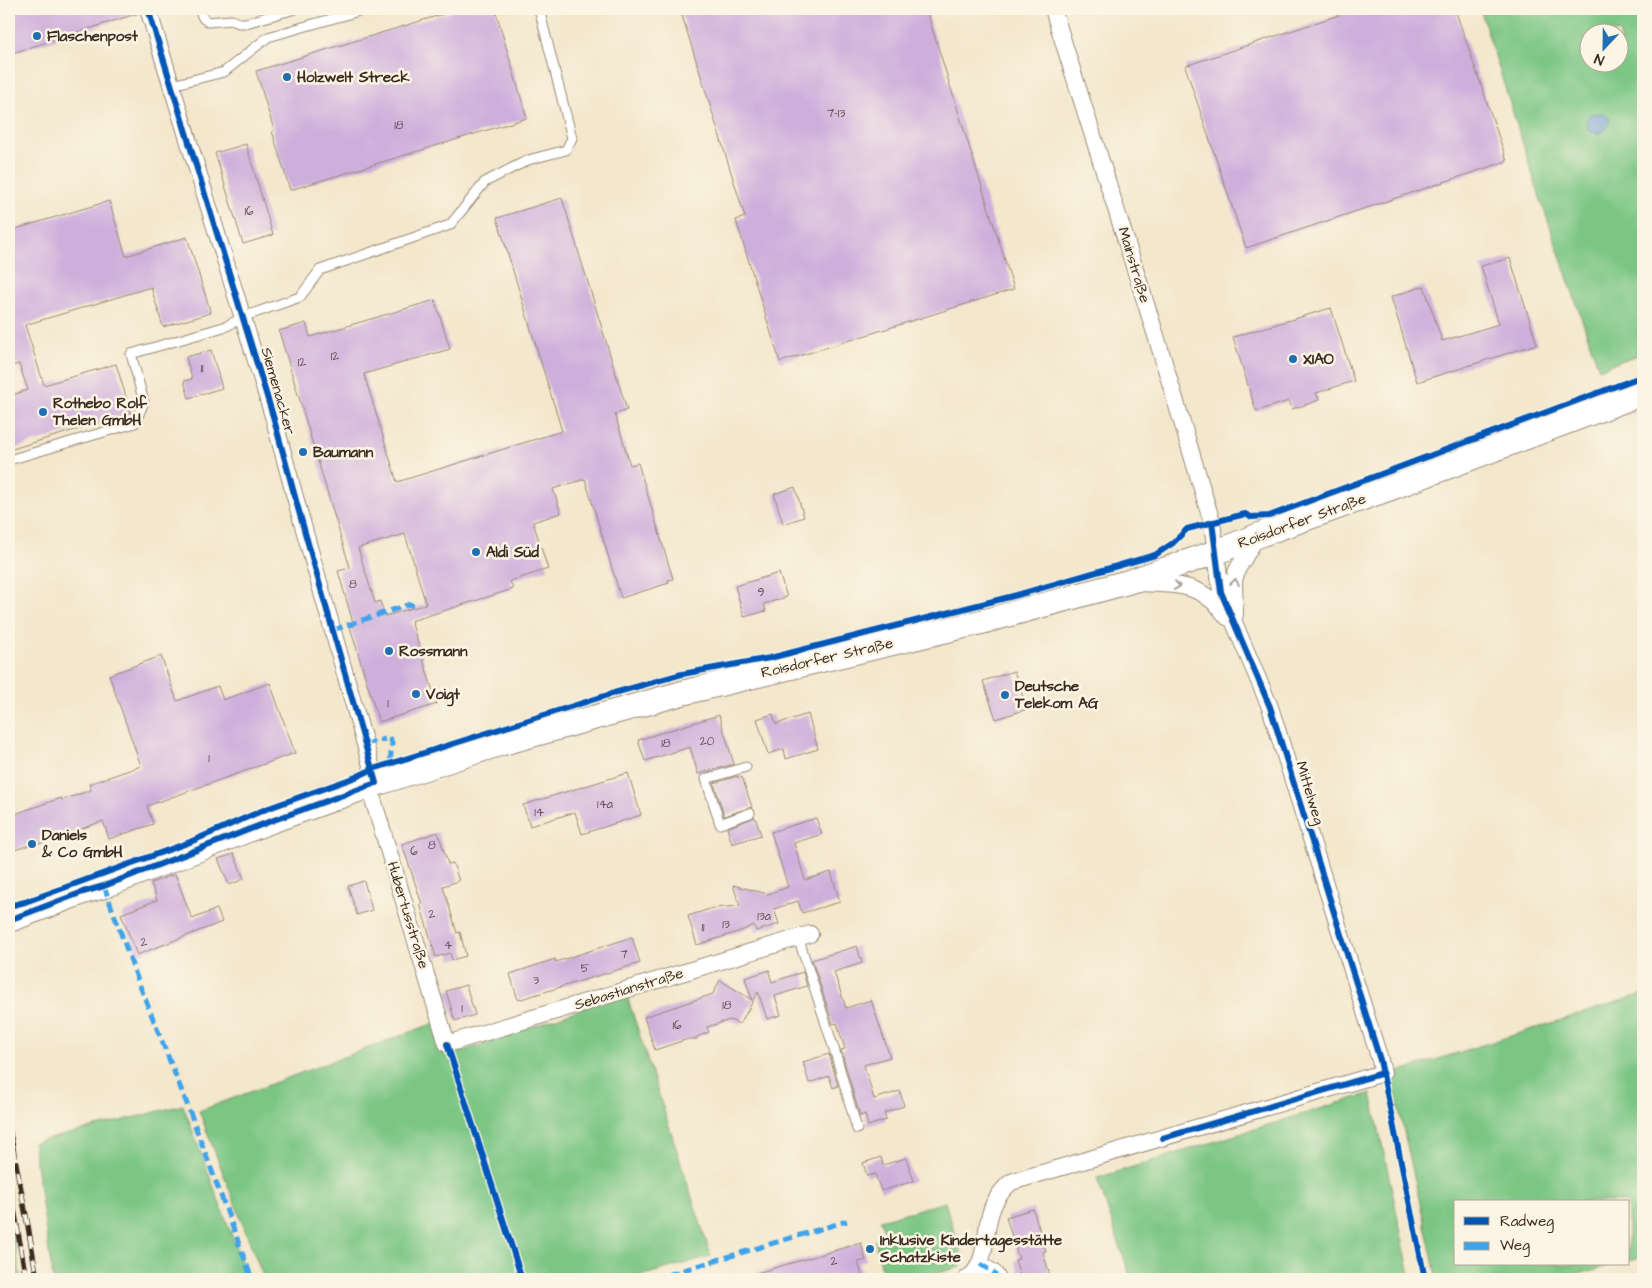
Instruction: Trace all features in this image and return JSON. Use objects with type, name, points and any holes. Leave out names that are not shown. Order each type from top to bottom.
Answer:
[{"type":"main road","name":"Roisdorfer Straße","points":[[9,920],[104,886],[271,821],[372,785],[496,746],[678,694],[985,621],[1128,582],[1410,482],[1643,393]]},
{"type":"street","name":"Siemenacker","points":[[148,9],[273,416],[372,785]]},
{"type":"street","name":"Mainstraße","points":[[1054,9],[1212,522]]},
{"type":"street","name":"Mittelweg","points":[[980,1264],[990,1213],[1002,1190],[1011,1182],[1383,1073],[1270,707],[1221,592],[1212,522]]},
{"type":"street","name":"Mittelweg","points":[[1236,630],[1234,580],[1237,570],[1257,536]]},
{"type":"street","name":"Mittelweg","points":[[1128,582],[1179,585],[1194,589],[1207,595],[1218,605],[1236,630]]},
{"type":"street","name":"Hubertusstraße","points":[[372,785],[447,1044]]},
{"type":"street","name":"Sebastianstraße","points":[[447,1044],[804,936]]},
{"type":"street","points":[[966,1279],[973,1276],[980,1264],[994,1273],[998,1279]]},
{"type":"lane","points":[[200,9],[203,18],[208,22],[231,20],[239,23],[246,23],[295,9]]},
{"type":"lane","points":[[172,85],[224,72],[268,37],[366,9]]},
{"type":"lane","points":[[9,460],[135,423],[144,402],[131,354],[228,326],[243,317],[300,297],[320,270],[450,225],[485,182],[528,160],[566,150],[572,138],[540,9]]},
{"type":"lane","points":[[746,767],[706,779],[720,824],[750,813]]},
{"type":"lane","points":[[804,936],[857,1129]]},
{"type":"green space","points":[[1480,9],[1643,9],[1643,353],[1599,369],[1541,201]]},
{"type":"green space","points":[[626,993],[711,1256],[630,1279],[264,1279],[199,1111],[440,1021],[447,1044],[464,1051]]},
{"type":"green space","points":[[1643,994],[1643,1257],[1630,1260],[1630,1200],[1454,1200],[1454,1266],[1609,1266],[1560,1279],[1437,1279],[1391,1074]]},
{"type":"green space","points":[[1371,1093],[1411,1279],[1131,1279],[1097,1178]]},
{"type":"green space","points":[[183,1105],[248,1279],[53,1279],[33,1143]]},
{"type":"green space","points":[[945,1202],[964,1261],[960,1267],[917,1279],[884,1279],[875,1240],[885,1234],[880,1220]]},
{"type":"green space","points":[[9,1211],[21,1279],[9,1279]]},
{"type":"water","points":[[1602,113],[1610,119],[1608,127],[1599,134],[1588,130],[1586,120],[1591,114]]},
{"type":"building","name":"Flaschenpost","points":[[9,9],[138,9],[139,13],[9,54]]},
{"type":"building","points":[[460,9],[495,9],[527,118],[290,190],[256,71]]},
{"type":"building","points":[[680,9],[926,9],[1014,289],[780,362],[736,220],[745,217]]},
{"type":"building","points":[[1357,9],[1455,9],[1507,161],[1246,248],[1185,66]]},
{"type":"building","points":[[246,144],[273,235],[243,244],[215,153]]},
{"type":"building","points":[[562,198],[627,410],[615,414],[630,465],[638,463],[673,579],[668,580],[669,583],[621,598],[585,479],[553,489],[561,513],[533,522],[548,569],[510,581],[513,589],[411,621],[437,704],[379,722],[350,627],[354,626],[338,571],[350,568],[279,331],[306,323],[310,337],[435,300],[450,349],[364,374],[397,482],[562,431],[497,218]],"holes":[[[405,534],[426,604],[385,616],[380,601],[375,603],[358,548]]]},
{"type":"building","points":[[109,201],[126,256],[187,237],[211,313],[163,327],[151,287],[25,325],[44,385],[116,364],[131,413],[9,450],[9,396],[28,390],[19,364],[9,367],[9,231]]},
{"type":"building","points":[[1510,258],[1537,344],[1417,382],[1391,297],[1424,286],[1442,341],[1499,324],[1481,266]]},
{"type":"building","name":"XIAO","points":[[1331,308],[1354,381],[1316,393],[1319,400],[1292,409],[1289,401],[1256,411],[1233,337]]},
{"type":"building","points":[[211,350],[222,388],[189,398],[184,381],[192,379],[186,357]]},
{"type":"building","points":[[795,487],[804,517],[783,524],[774,494]]},
{"type":"building","points":[[779,573],[787,597],[764,604],[766,611],[744,617],[735,586]]},
{"type":"building","points":[[161,656],[177,701],[218,686],[223,700],[270,683],[295,753],[147,806],[153,824],[109,839],[103,821],[42,843],[32,844],[15,850],[9,831],[9,816],[91,790],[89,784],[141,766],[109,675]]},
{"type":"building","name":"Deutsche Telekom AG","points":[[1014,671],[1027,709],[996,719],[983,681]]},
{"type":"building","points":[[773,714],[776,724],[808,714],[818,749],[786,759],[784,749],[768,754],[757,719]]},
{"type":"building","points":[[719,715],[734,764],[698,774],[690,747],[645,761],[638,740]]},
{"type":"building","points":[[628,773],[641,815],[582,834],[575,812],[530,826],[523,805]]},
{"type":"building","points":[[738,776],[738,778],[742,777],[752,807],[724,816],[714,783]]},
{"type":"building","points":[[755,817],[761,835],[732,844],[727,828]]},
{"type":"building","points":[[816,818],[822,834],[794,843],[805,880],[831,872],[840,902],[802,913],[798,901],[774,909],[779,924],[756,931],[754,925],[697,945],[688,916],[713,908],[740,906],[733,885],[768,894],[788,887],[771,832]]},
{"type":"building","points":[[438,832],[448,864],[453,863],[459,881],[443,886],[457,933],[460,932],[466,956],[452,960],[450,953],[436,957],[420,904],[422,904],[402,844]]},
{"type":"building","points":[[234,854],[244,879],[229,885],[218,859]]},
{"type":"building","points":[[175,874],[192,919],[217,909],[222,922],[137,955],[121,914],[157,900],[151,883]]},
{"type":"building","points":[[364,881],[372,910],[357,915],[348,886]]},
{"type":"building","points":[[632,937],[640,963],[518,1000],[510,974],[555,959],[556,962]]},
{"type":"building","points":[[857,946],[862,963],[834,972],[846,1008],[871,1000],[890,1057],[864,1065],[874,1099],[900,1091],[904,1106],[884,1113],[886,1120],[868,1126],[865,1114],[860,1116],[841,1050],[845,1049],[837,1023],[833,1024],[812,960]]},
{"type":"building","points":[[770,970],[772,982],[803,972],[807,986],[775,996],[781,1015],[767,1019],[758,992],[740,1024],[730,1020],[707,1027],[709,1032],[697,1037],[697,1039],[688,1039],[655,1050],[644,1017],[713,994],[720,980],[752,1000],[745,978]]},
{"type":"building","points":[[466,985],[475,1015],[455,1021],[446,991]]},
{"type":"building","points":[[829,1054],[838,1086],[833,1088],[829,1076],[809,1083],[803,1062]]},
{"type":"building","points":[[881,1157],[883,1165],[906,1158],[914,1181],[881,1191],[875,1174],[867,1176],[863,1163]]},
{"type":"building","points":[[1033,1209],[1046,1251],[1043,1252],[1051,1279],[1021,1279],[1015,1260],[1019,1259],[1006,1217]]},
{"type":"building","points":[[861,1243],[866,1260],[858,1262],[863,1279],[751,1279],[750,1275]]},
{"type":"railway","points":[[9,1128],[37,1279]]},
{"type":"railway","points":[[9,1180],[26,1279]]},
{"type":"marked path","points":[[333,630],[410,604],[414,607]]},
{"type":"marked path","points":[[390,737],[392,743],[390,764]]},
{"type":"marked path","points":[[365,744],[385,739]]},
{"type":"marked path","points":[[104,886],[138,981],[187,1104],[252,1279]]},
{"type":"marked path","points":[[654,1279],[847,1221]]},
{"type":"marked path","points":[[980,1264],[994,1273],[998,1279]]},
{"type":"cycle path","points":[[9,920],[376,783],[273,416],[148,9]]},
{"type":"cycle path","points":[[9,906],[25,902],[190,842],[266,809],[356,777],[373,769],[614,693],[682,674],[770,658],[1017,595],[1155,555],[1173,543],[1187,529],[1245,514],[1251,517],[1269,516],[1643,376]]},
{"type":"cycle path","points":[[1212,522],[1221,592],[1270,707],[1380,1060],[1425,1279]]},
{"type":"cycle path","points":[[447,1044],[522,1279]]},
{"type":"cycle path","points":[[1163,1138],[1383,1073]]},
{"type":"place","name":"Flaschenpost","points":[[37,36]]},
{"type":"place","name":"Holzwelt Streck","points":[[287,77]]},
{"type":"place","name":"XIAO","points":[[1293,359]]},
{"type":"place","name":"Rothebo Rolf Thelen GmbH","points":[[43,412]]},
{"type":"place","name":"Baumann","points":[[303,452]]},
{"type":"place","name":"Aldi Süd","points":[[476,552]]},
{"type":"place","name":"Rossmann","points":[[389,651]]},
{"type":"place","name":"Voigt","points":[[416,694]]},
{"type":"place","name":"Deutsche Telekom AG","points":[[1005,695]]},
{"type":"place","name":"Daniels & Co GmbH","points":[[32,844]]},
{"type":"place","name":"Inklusive Kindertagesstätte Schatzkiste","points":[[870,1249]]}]
